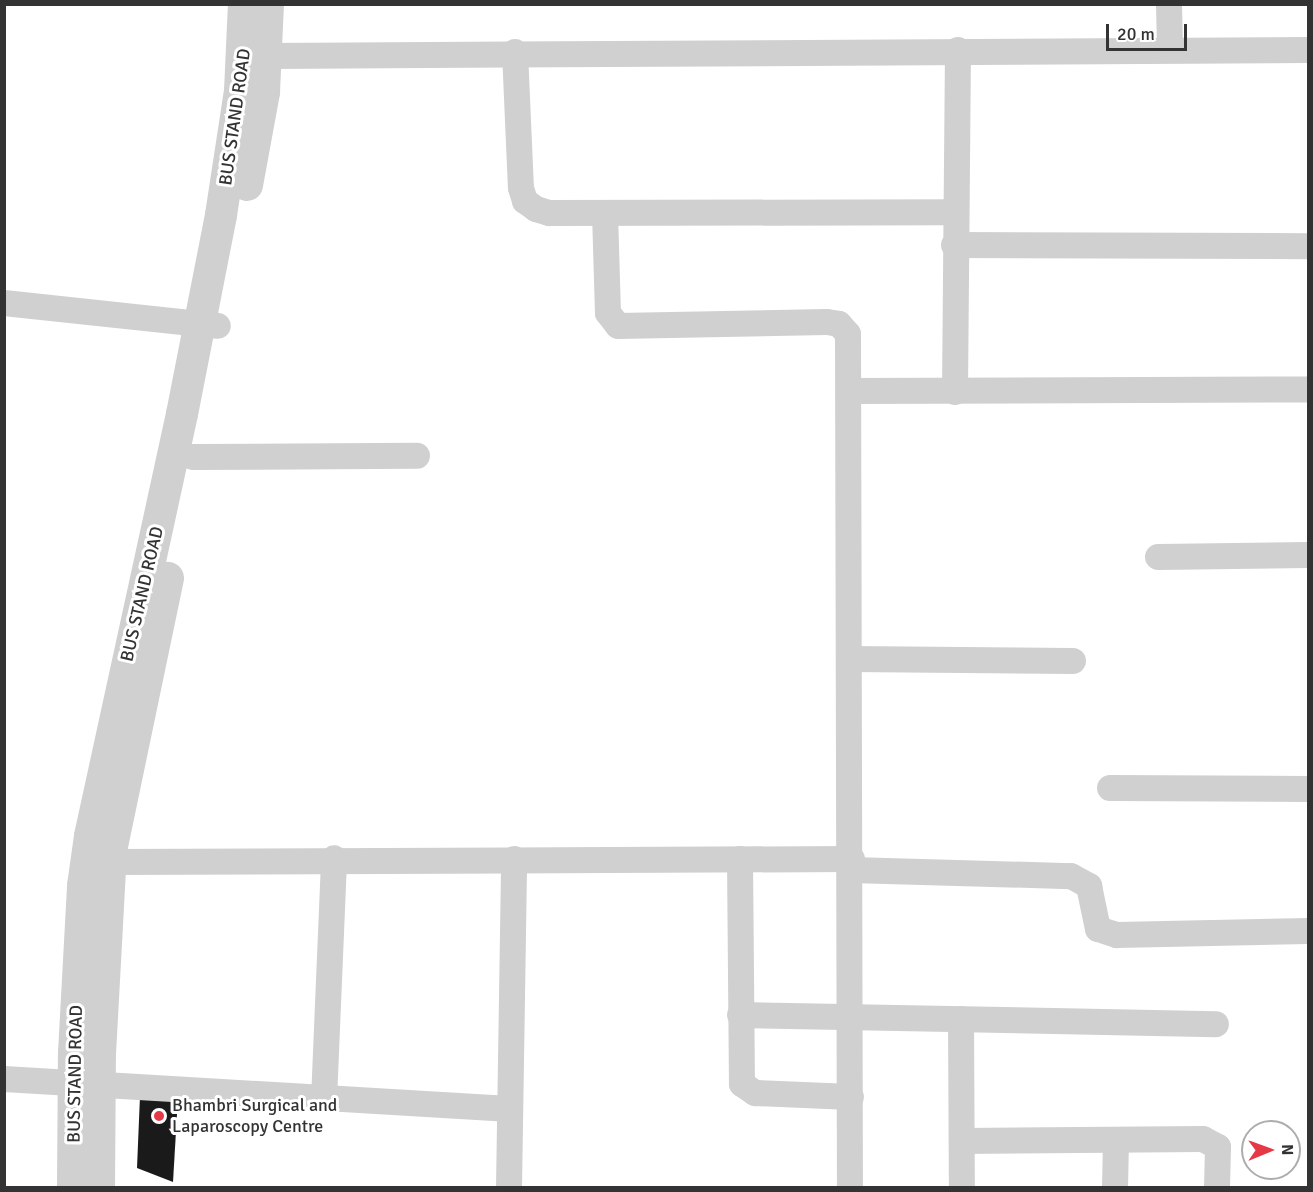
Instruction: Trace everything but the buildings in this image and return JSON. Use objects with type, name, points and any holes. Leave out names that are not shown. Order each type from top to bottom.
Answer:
[{"type":"street","name":"BUS STAND ROAD","points":[[73,1188],[87,1083],[110,862],[193,457],[240,92],[244,4]]},
{"type":"street","name":"BUS STAND ROAD","points":[[99,1188],[87,1083],[83,886],[90,836],[209,325],[268,56],[268,4]]},
{"type":"street","points":[[1169,4],[1170,49]]},
{"type":"street","points":[[955,392],[954,212],[957,50]]},
{"type":"street","points":[[268,56],[515,52],[1308,50]]},
{"type":"street","points":[[515,52],[521,188],[525,201],[549,213],[954,212]]},
{"type":"street","points":[[606,213],[608,313],[618,326],[839,324],[848,334],[852,865],[850,1188]]},
{"type":"street","points":[[954,245],[1308,246]]},
{"type":"street","points":[[4,303],[209,325]]},
{"type":"street","points":[[849,391],[1308,389]]},
{"type":"street","points":[[193,457],[417,456]]},
{"type":"street","points":[[1158,557],[1308,555]]},
{"type":"street","points":[[850,659],[1073,661]]},
{"type":"street","points":[[1110,788],[1308,789]]},
{"type":"street","points":[[324,1100],[334,858]]},
{"type":"street","points":[[110,862],[334,858],[740,859],[1071,876],[1089,886],[1098,929],[1117,935],[1308,931]]},
{"type":"street","points":[[509,1188],[513,859]]},
{"type":"street","points":[[740,859],[741,1076],[747,1090],[851,1097]]},
{"type":"street","points":[[740,1015],[1216,1024]]},
{"type":"street","points":[[961,1019],[962,1188]]},
{"type":"street","points":[[4,1079],[324,1100],[510,1109]]},
{"type":"street","points":[[1115,1188],[1116,1140]]},
{"type":"street","points":[[962,1142],[1213,1141],[1218,1147],[1217,1188]]},
{"type":"place","name":"Bhambri Surgical and Laparoscopy Centre","points":[[159,1116]]}]
